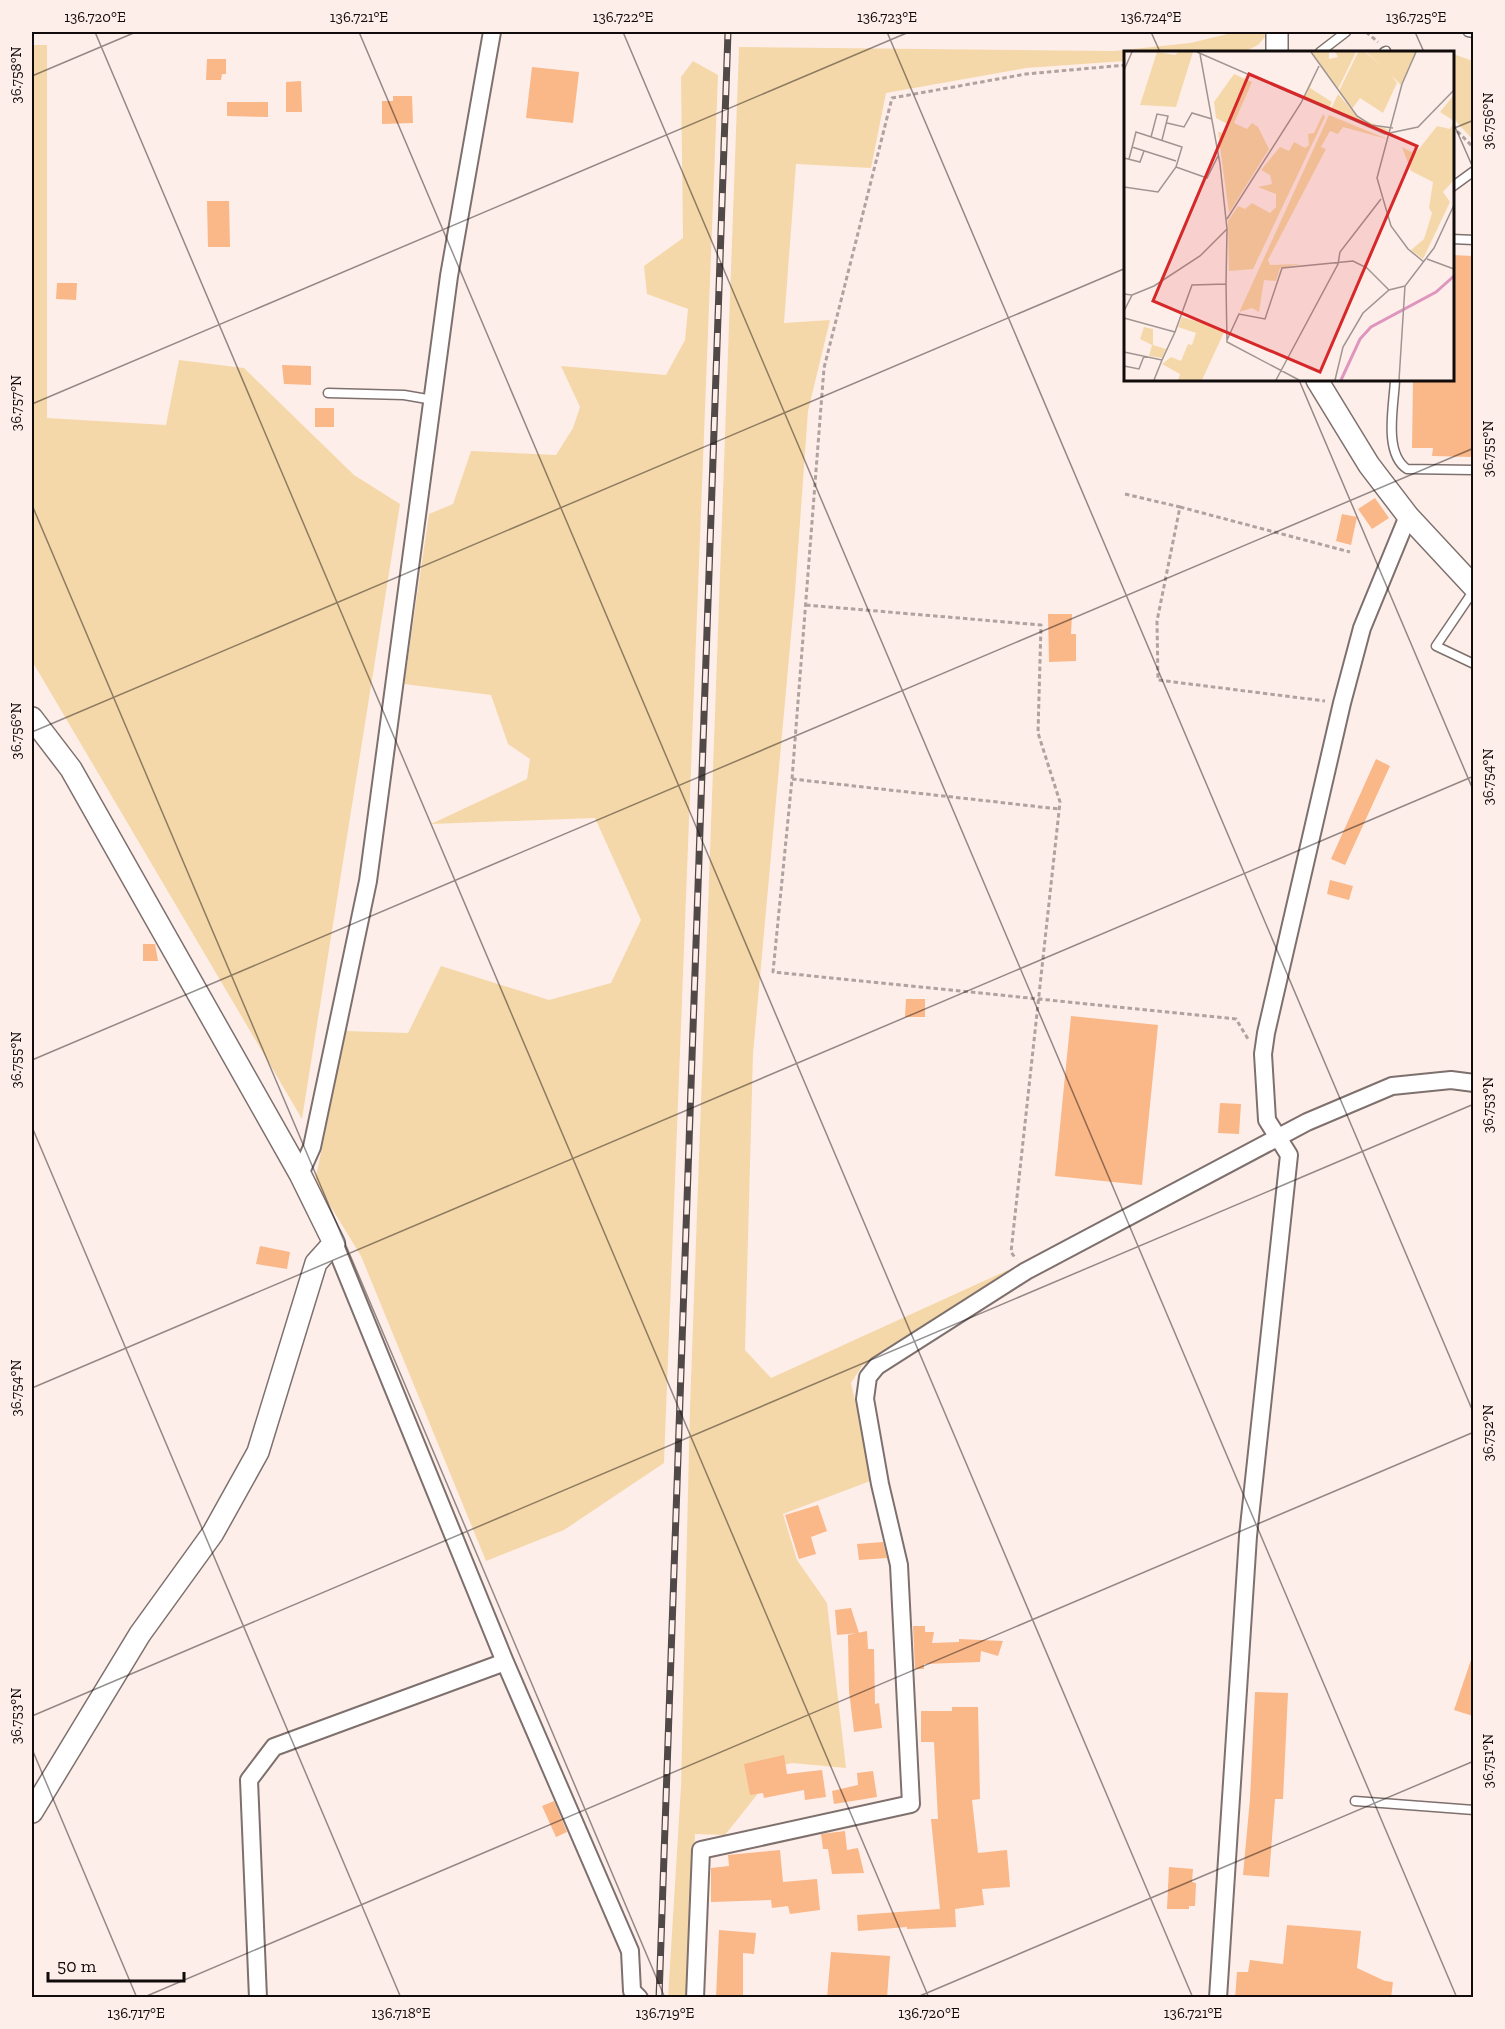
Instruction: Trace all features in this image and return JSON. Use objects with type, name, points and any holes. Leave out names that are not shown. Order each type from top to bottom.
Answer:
[{"type":"street","points":[[300,1174],[312,1147],[368,881],[449,276],[492,32]]},
{"type":"street","points":[[1277,32],[1277,51]]},
{"type":"street","points":[[1318,381],[1369,465],[1408,516],[1473,589]]},
{"type":"street","points":[[1218,1998],[1248,1536],[1289,1155],[1267,1120],[1263,1054],[1342,703],[1362,628],[1408,516]]},
{"type":"street","points":[[32,718],[71,769],[300,1174],[334,1243],[505,1662],[630,1951],[632,1990],[639,1998]]},
{"type":"street","points":[[694,1998],[701,1850],[911,1804],[899,1565],[880,1484],[865,1399],[868,1377],[877,1366],[1026,1272],[1307,1122],[1392,1086],[1451,1080],[1473,1083]]},
{"type":"street","points":[[32,1812],[140,1634],[213,1533],[258,1452],[316,1263],[334,1243]]},
{"type":"street","points":[[258,1998],[249,1780],[274,1747],[505,1662]]},
{"type":"lane","points":[[1321,51],[1346,32]]},
{"type":"lane","points":[[1468,32],[1473,33]]},
{"type":"lane","points":[[1454,185],[1473,171]]},
{"type":"lane","points":[[1454,239],[1473,240]]},
{"type":"lane","points":[[1395,381],[1393,439],[1394,453],[1399,464],[1407,469],[1473,470]]},
{"type":"lane","points":[[328,393],[404,395],[433,400]]},
{"type":"lane","points":[[1473,589],[1436,646],[1473,664]]},
{"type":"lane","points":[[1355,1801],[1473,1810]]},
{"type":"path","points":[[1124,65],[1026,74],[892,98],[824,368],[792,779],[773,972],[1040,997],[1236,1019],[1255,1052],[1263,1054]]},
{"type":"path","points":[[1454,128],[1473,148]]},
{"type":"path","points":[[1125,494],[1350,552]]},
{"type":"path","points":[[1180,507],[1157,621],[1158,680],[1342,703]]},
{"type":"path","points":[[806,605],[1041,625],[1038,733],[1060,802],[1011,1252],[1026,1272]]},
{"type":"path","points":[[792,779],[1059,810]]},
{"type":"shaded area","points":[[1236,32],[1264,32],[1265,37],[1258,45],[1246,51],[1124,51],[1124,61],[1026,68],[886,93],[871,168],[796,164],[784,323],[830,320],[808,411],[795,592],[753,1054],[745,1350],[771,1378],[1008,1270],[1003,1281],[862,1366],[851,1383],[873,1480],[783,1514],[797,1560],[827,1603],[846,1768],[792,1763],[780,1766],[725,1835],[695,1834],[689,1997],[668,1998],[681,1786],[690,1407],[739,47],[1114,51],[1190,43]]},
{"type":"shaded area","points":[[32,45],[47,45],[47,418],[166,425],[179,360],[244,368],[354,475],[400,504],[302,1119],[32,661]]},
{"type":"shaded area","points":[[1454,54],[1473,61],[1473,140],[1454,119]]},
{"type":"shaded area","points":[[693,61],[718,75],[664,1463],[564,1530],[486,1561],[361,1256],[315,1181],[346,1031],[408,1033],[441,966],[549,1000],[611,983],[641,920],[595,818],[431,824],[527,779],[530,759],[508,744],[491,695],[404,684],[429,514],[453,504],[471,451],[556,455],[573,428],[580,407],[561,366],[666,375],[685,340],[688,309],[647,294],[644,266],[683,238],[681,77]]},
{"type":"building","points":[[207,59],[226,59],[226,74],[222,74],[221,80],[206,80]]},
{"type":"building","points":[[532,67],[579,72],[573,123],[526,118]]},
{"type":"building","points":[[301,81],[302,112],[286,112],[286,82]]},
{"type":"building","points":[[393,96],[412,96],[413,123],[382,124],[382,101],[393,101]]},
{"type":"building","points":[[227,102],[268,102],[268,117],[227,116]]},
{"type":"building","points":[[207,201],[229,201],[230,247],[208,247]]},
{"type":"building","points":[[1454,255],[1473,256],[1473,457],[1432,456],[1433,448],[1412,448],[1413,381],[1454,381]]},
{"type":"building","points":[[57,283],[77,283],[76,300],[56,299]]},
{"type":"building","points":[[282,365],[311,366],[311,385],[284,384]]},
{"type":"building","points":[[315,408],[334,408],[334,427],[315,427]]},
{"type":"building","points":[[1375,498],[1389,518],[1372,529],[1358,509]]},
{"type":"building","points":[[1342,514],[1357,517],[1351,545],[1336,541]]},
{"type":"building","points":[[1048,614],[1072,614],[1071,634],[1076,634],[1076,661],[1049,662]]},
{"type":"building","points":[[1376,759],[1390,766],[1345,865],[1331,859]]},
{"type":"building","points":[[1330,880],[1353,886],[1349,900],[1327,894]]},
{"type":"building","points":[[143,944],[155,944],[158,961],[143,961]]},
{"type":"building","points":[[906,999],[925,999],[925,1017],[905,1017]]},
{"type":"building","points":[[1071,1016],[1158,1025],[1142,1185],[1055,1176]]},
{"type":"building","points":[[1220,1103],[1241,1104],[1239,1134],[1218,1133]]},
{"type":"building","points":[[260,1246],[290,1252],[287,1269],[256,1264]]},
{"type":"building","points":[[818,1505],[827,1531],[811,1537],[816,1554],[799,1559],[785,1515]]},
{"type":"building","points":[[883,1542],[887,1558],[859,1560],[857,1544]]},
{"type":"building","points":[[851,1608],[859,1633],[837,1635],[835,1610]]},
{"type":"building","points":[[913,1626],[925,1626],[925,1632],[934,1632],[932,1643],[959,1642],[959,1639],[1003,1641],[998,1656],[981,1651],[980,1662],[924,1664],[924,1669],[915,1669]]},
{"type":"building","points":[[867,1631],[868,1649],[874,1649],[875,1704],[879,1703],[882,1728],[854,1732],[849,1691],[848,1635]]},
{"type":"building","points":[[1471,1660],[1473,1661],[1473,1716],[1454,1710]]},
{"type":"building","points":[[1255,1692],[1288,1693],[1283,1799],[1275,1799],[1269,1877],[1243,1875],[1250,1799]]},
{"type":"building","points":[[952,1707],[978,1707],[980,1799],[972,1800],[978,1853],[1007,1850],[1010,1887],[982,1889],[984,1905],[955,1909],[956,1927],[907,1929],[907,1927],[858,1931],[857,1915],[940,1909],[931,1819],[938,1819],[934,1742],[921,1742],[921,1711],[952,1711]]},
{"type":"building","points":[[784,1755],[787,1774],[822,1770],[826,1797],[805,1800],[804,1790],[764,1798],[763,1793],[750,1795],[744,1764]]},
{"type":"building","points":[[873,1771],[877,1797],[834,1804],[832,1791],[858,1785],[857,1773]]},
{"type":"building","points":[[554,1801],[567,1832],[556,1837],[542,1806]]},
{"type":"building","points":[[845,1831],[847,1850],[858,1848],[864,1873],[832,1874],[828,1849],[823,1849],[821,1834]]},
{"type":"building","points":[[780,1850],[783,1882],[817,1879],[820,1910],[790,1914],[788,1906],[772,1908],[771,1900],[711,1902],[711,1868],[729,1866],[728,1855]]},
{"type":"building","points":[[1169,1867],[1193,1869],[1192,1882],[1196,1883],[1195,1906],[1189,1906],[1189,1909],[1167,1909]]},
{"type":"building","points":[[1287,1925],[1361,1931],[1357,1968],[1385,1981],[1393,1982],[1391,1998],[1235,1998],[1237,1972],[1248,1972],[1250,1960],[1283,1964]]},
{"type":"building","points":[[719,1930],[756,1933],[754,1954],[743,1953],[743,1997],[716,1997]]},
{"type":"building","points":[[831,1952],[890,1956],[887,1998],[827,1998]]},
{"type":"railway","points":[[659,1998],[728,32]]}]
